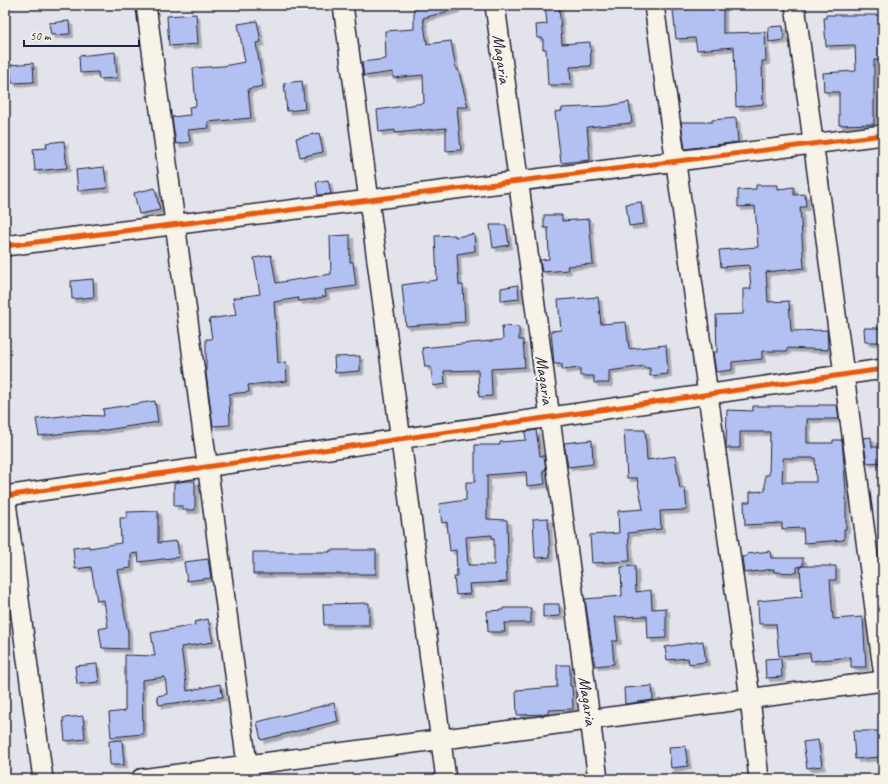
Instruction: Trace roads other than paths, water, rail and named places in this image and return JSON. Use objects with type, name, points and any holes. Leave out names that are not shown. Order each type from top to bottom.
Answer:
[{"type":"street","points":[[146,5],[248,772]]},
{"type":"street","points":[[344,5],[446,779]]},
{"type":"street","name":"Magaria","points":[[495,5],[598,779]]},
{"type":"street","points":[[654,5],[750,698],[759,779]]},
{"type":"street","points":[[795,5],[883,669]]},
{"type":"street","points":[[5,246],[883,135]]},
{"type":"street","points":[[43,779],[5,496],[883,368]]},
{"type":"street","points":[[141,779],[248,772],[441,739],[883,681]]}]
